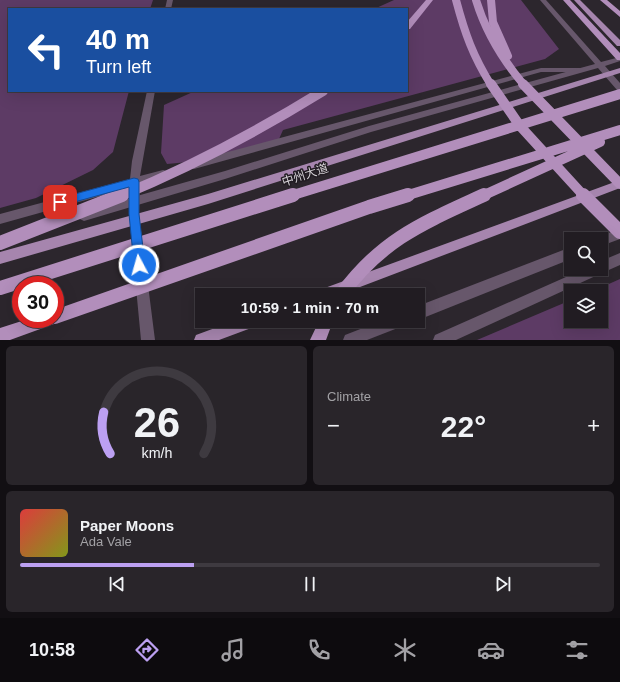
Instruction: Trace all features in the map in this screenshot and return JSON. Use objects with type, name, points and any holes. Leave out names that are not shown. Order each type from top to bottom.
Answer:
[{"type":"highway","points":[[408,26],[430,0]]},
{"type":"highway","points":[[456,0],[458,14],[468,44],[475,59],[499,96],[541,151],[620,233]]},
{"type":"highway","points":[[476,0],[486,31],[498,52],[528,90],[620,184]]},
{"type":"highway","points":[[491,0],[492,16],[495,28],[508,56],[528,90]]},
{"type":"highway","points":[[566,0],[620,58]]},
{"type":"highway","points":[[604,0],[620,15]]},
{"type":"highway","points":[[0,242],[162,178],[254,132],[321,92]]},
{"type":"highway","name":"中州大道","points":[[0,288],[350,177],[620,94]]},
{"type":"highway","points":[[346,288],[354,276],[375,255],[398,237],[421,224],[575,155],[620,131]]},
{"type":"highway","points":[[64,314],[369,207],[620,131]]},
{"type":"highway","points":[[0,336],[23,328]]},
{"type":"highway","points":[[318,340],[323,328]]},
{"type":"main road","points":[[577,0],[620,44]]},
{"type":"main road","points":[[0,258],[208,199],[620,70]]},
{"type":"main road","points":[[341,288],[620,184]]},
{"type":"main road","points":[[201,340],[233,328]]},
{"type":"street","points":[[543,0],[620,88]]},
{"type":"street","points":[[0,242],[225,175],[369,129],[600,65],[620,58]]},
{"type":"street","points":[[0,219],[541,70],[581,70]]},
{"type":"street","points":[[148,340],[134,220],[134,182],[136,161],[151,92]]},
{"type":"street","points":[[608,238],[620,233]]},
{"type":"street","points":[[425,310],[564,256]]},
{"type":"street","points":[[608,265],[620,259]]},
{"type":"street","points":[[440,340],[582,276]]},
{"type":"street","points":[[350,340],[380,328]]},
{"type":"shaded area","points":[[0,0],[153,0],[150,8],[8,8],[8,92],[129,92],[113,152],[93,170],[36,198],[0,208]]},
{"type":"shaded area","points":[[394,0],[521,0],[559,49],[545,59],[283,130],[279,139],[220,159],[167,164],[161,153],[164,105],[193,92],[408,92],[408,8],[376,8]]},
{"type":"shaded area","points":[[620,279],[620,340],[477,340],[564,303],[564,328],[608,328],[608,284]]},
{"type":"route","points":[[60,202],[134,182],[134,214],[139,265]]}]
